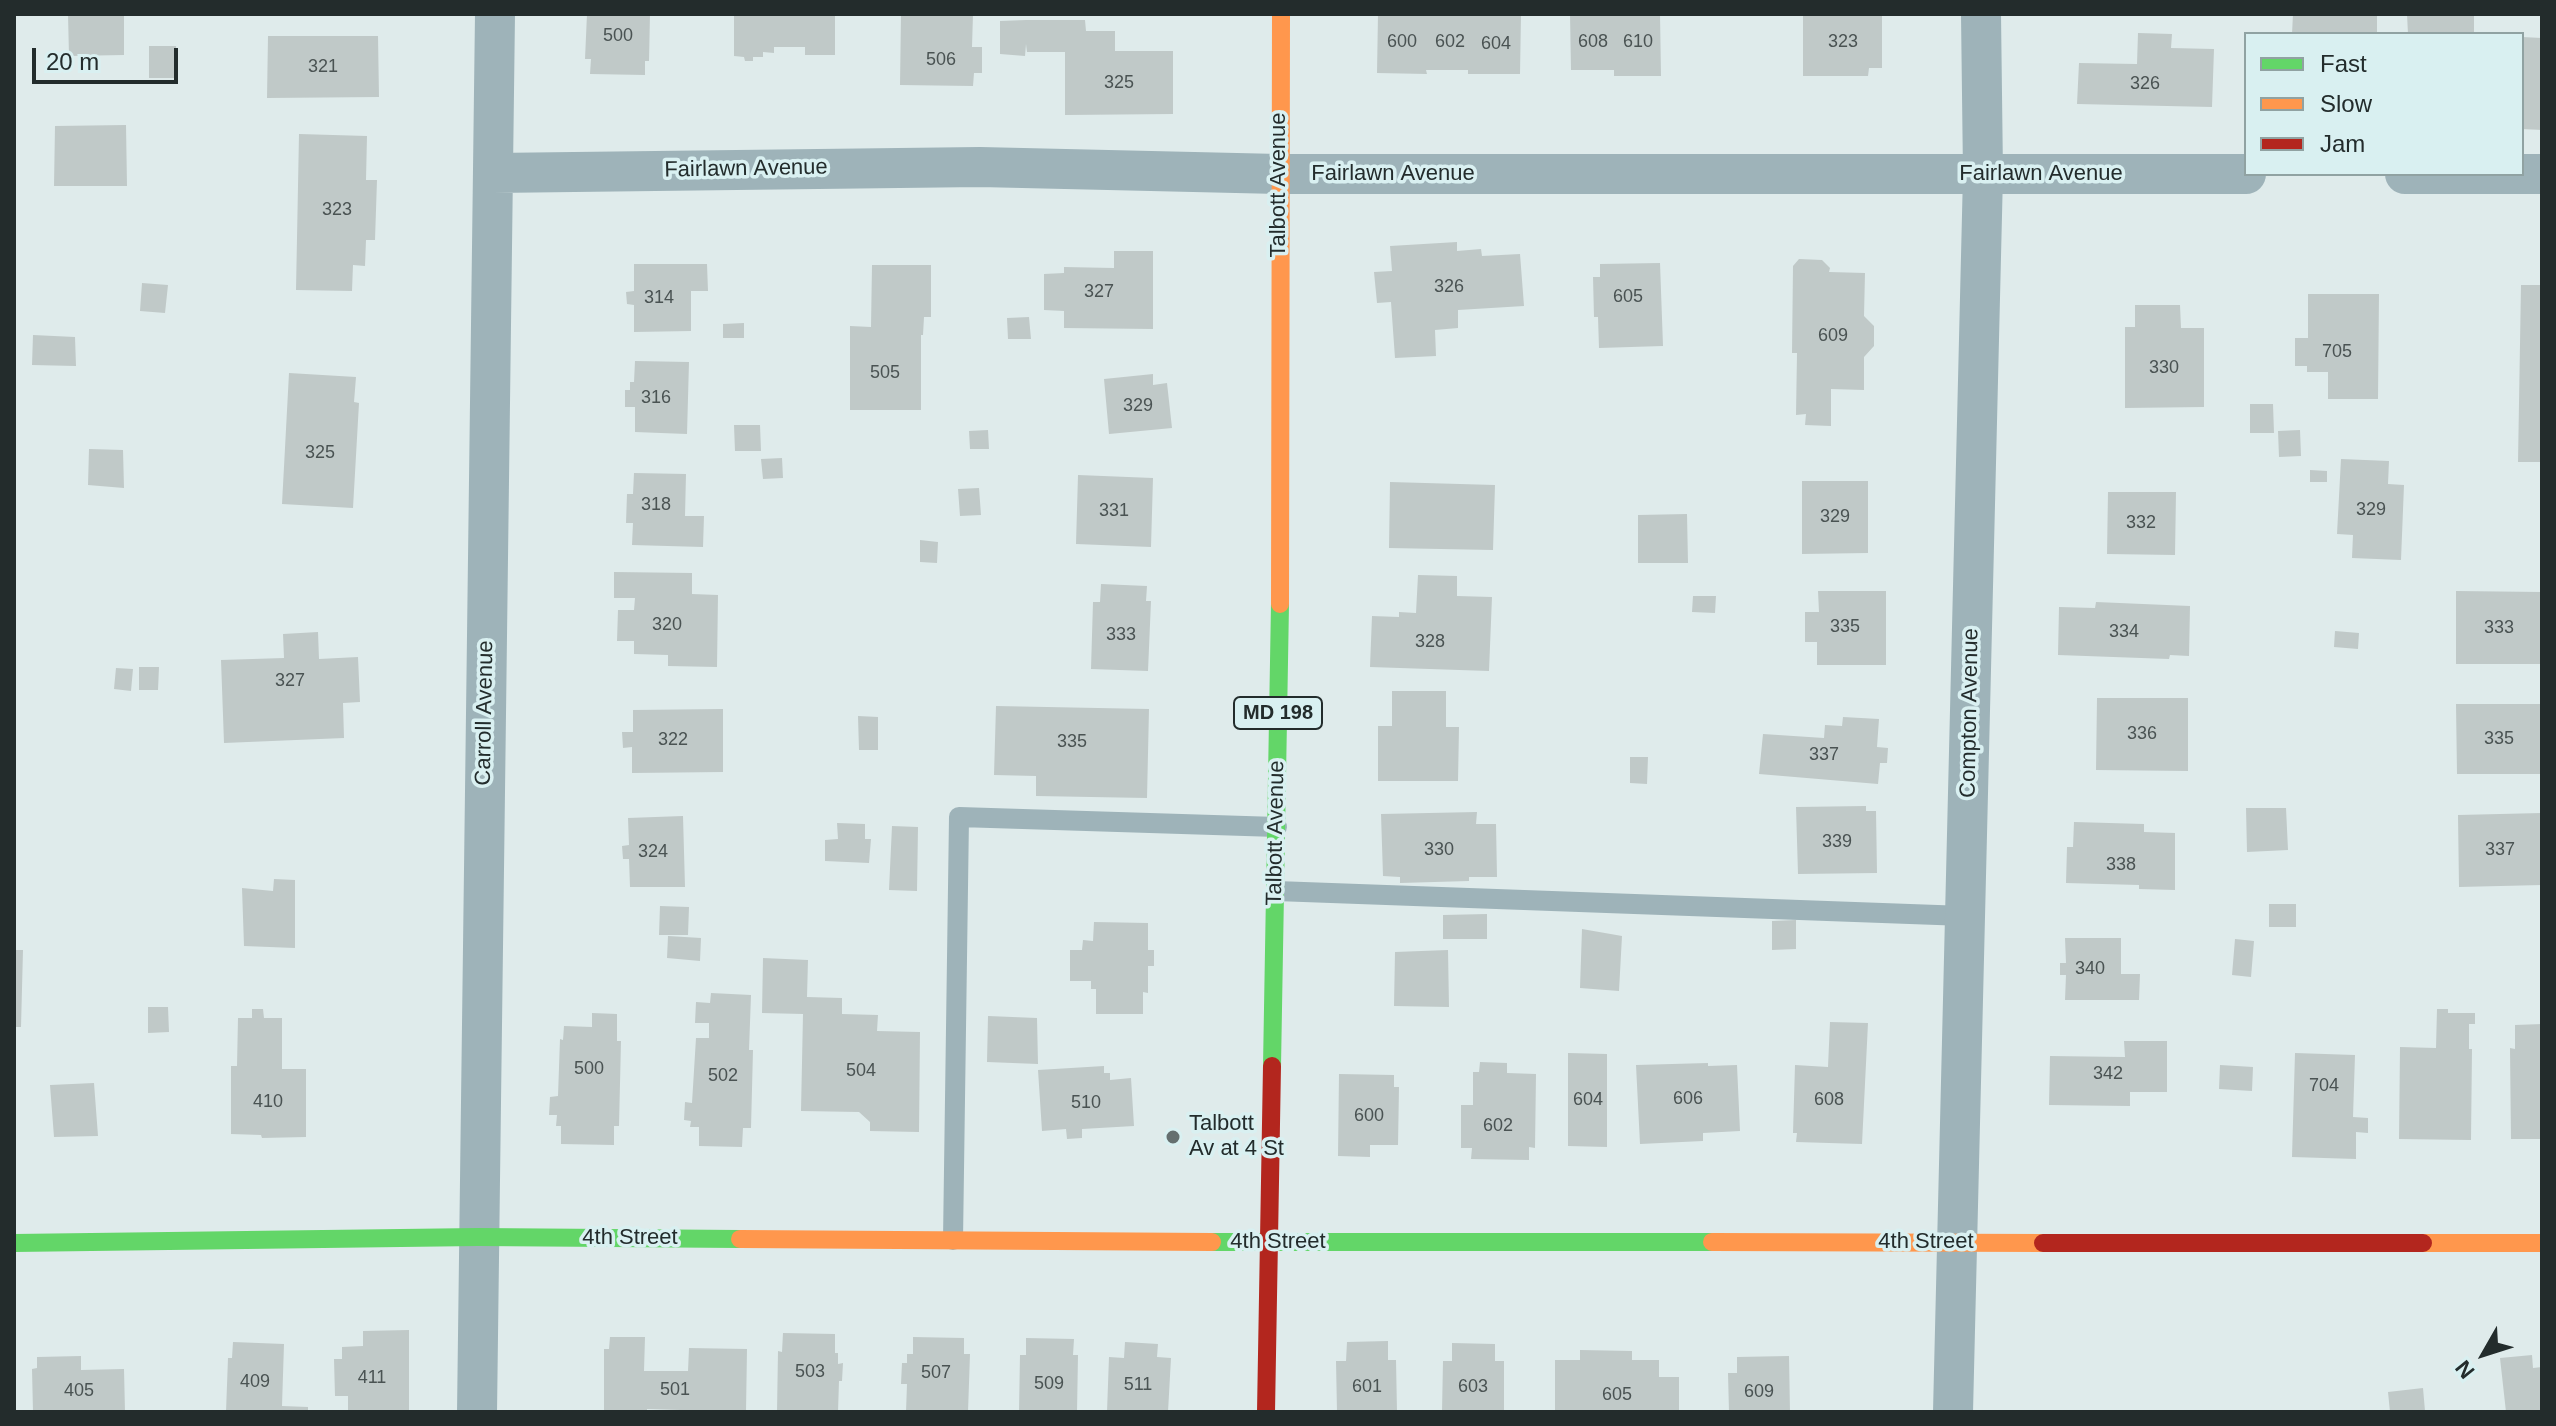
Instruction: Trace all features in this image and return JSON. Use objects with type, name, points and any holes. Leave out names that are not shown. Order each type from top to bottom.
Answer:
[{"type":"street","name":"Carroll Avenue","points":[[477,1412],[495,14]]},
{"type":"street","name":"Talbott Avenue","points":[[1266,1412],[1280,589],[1281,14]]},
{"type":"street","name":"Compton Avenue","points":[[1953,1412],[1983,174],[1981,14]]},
{"type":"street","name":"Fairlawn Avenue","points":[[493,173],[980,167],[1279,174],[2244,174]]},
{"type":"street","name":"4th Street","points":[[14,1243],[478,1237],[1268,1242],[2542,1243]]},
{"type":"lane","points":[[953,1240],[959,817],[1277,827]]},
{"type":"lane","points":[[1276,891],[1965,916]]},
{"type":"building","points":[[68,14],[124,14],[124,55],[69,56]]},
{"type":"building","points":[[587,14],[650,14],[649,61],[645,61],[645,75],[590,74],[591,59],[585,59]]},
{"type":"building","points":[[734,14],[835,14],[835,55],[805,55],[805,47],[774,47],[774,53],[763,52],[763,57],[745,61],[744,57],[734,56]]},
{"type":"building","points":[[901,14],[973,14],[972,47],[982,47],[982,73],[974,73],[973,86],[900,85]]},
{"type":"building","points":[[1378,14],[1521,14],[1520,74],[1468,74],[1468,70],[1426,70],[1427,74],[1377,73]]},
{"type":"building","points":[[1570,14],[1660,14],[1661,76],[1614,76],[1614,70],[1571,70]]},
{"type":"building","points":[[1803,14],[1882,14],[1882,68],[1869,68],[1868,76],[1803,76]]},
{"type":"building","points":[[2293,14],[2377,14],[2377,32],[2292,32]]},
{"type":"building","points":[[2407,14],[2474,14],[2474,32],[2408,32]]},
{"type":"building","points":[[1085,20],[1086,31],[1115,31],[1115,51],[1173,51],[1173,114],[1065,115],[1065,52],[1027,52],[1026,44],[1025,56],[1000,54],[1000,21]]},
{"type":"building","points":[[2138,33],[2172,34],[2171,48],[2214,49],[2212,107],[2077,104],[2079,63],[2137,64]]},
{"type":"building","points":[[268,36],[378,36],[379,97],[267,98]]},
{"type":"building","points":[[2524,37],[2542,38],[2542,130],[2524,129]]},
{"type":"building","points":[[149,46],[176,46],[177,78],[149,78]]},
{"type":"building","points":[[126,125],[127,186],[54,186],[55,126]]},
{"type":"building","points":[[299,134],[367,136],[366,180],[377,180],[375,240],[366,240],[365,266],[353,265],[352,291],[296,290]]},
{"type":"building","points":[[1457,242],[1457,251],[1481,249],[1482,256],[1520,254],[1524,306],[1458,310],[1458,328],[1435,330],[1436,356],[1395,358],[1391,302],[1377,303],[1374,272],[1392,271],[1390,246]]},
{"type":"building","points":[[1114,251],[1153,251],[1153,329],[1064,328],[1064,311],[1044,310],[1044,274],[1064,273],[1064,267],[1114,268]]},
{"type":"building","points":[[1799,259],[1822,260],[1830,268],[1829,272],[1865,273],[1864,316],[1874,326],[1874,346],[1864,357],[1864,390],[1831,389],[1831,426],[1805,425],[1806,414],[1796,415],[1797,353],[1792,353],[1793,266]]},
{"type":"building","points":[[1660,263],[1663,346],[1599,348],[1593,277],[1600,277],[1600,264]]},
{"type":"building","points":[[634,264],[707,264],[708,291],[691,291],[691,331],[634,332],[634,305],[627,304],[626,292],[634,291]]},
{"type":"building","points":[[872,265],[931,265],[931,317],[924,317],[921,335],[921,410],[850,410],[850,326],[871,327]]},
{"type":"building","points":[[142,283],[168,285],[165,313],[140,311]]},
{"type":"building","points":[[2521,285],[2542,285],[2542,462],[2518,462]]},
{"type":"building","points":[[2308,294],[2379,294],[2378,399],[2328,399],[2328,372],[2307,372],[2307,366],[2295,366],[2295,338],[2308,338]]},
{"type":"building","points":[[2135,305],[2180,305],[2181,328],[2204,328],[2204,407],[2125,408],[2125,327],[2135,327]]},
{"type":"building","points":[[1029,317],[1031,339],[1008,339],[1007,318]]},
{"type":"building","points":[[744,323],[744,338],[723,338],[723,324]]},
{"type":"building","points":[[33,335],[75,337],[76,366],[32,365]]},
{"type":"building","points":[[635,361],[689,362],[687,434],[635,432],[635,407],[625,407],[625,390],[630,390],[630,382],[634,382]]},
{"type":"building","points":[[289,373],[356,377],[354,402],[359,403],[353,508],[282,504]]},
{"type":"building","points":[[1153,374],[1153,385],[1167,383],[1172,428],[1109,434],[1104,379]]},
{"type":"building","points":[[2250,404],[2273,404],[2274,433],[2250,433]]},
{"type":"building","points":[[734,425],[760,425],[761,451],[735,451]]},
{"type":"building","points":[[988,430],[989,449],[970,449],[969,431]]},
{"type":"building","points":[[2300,430],[2301,456],[2279,457],[2278,431]]},
{"type":"building","points":[[89,449],[123,450],[124,488],[88,485]]},
{"type":"building","points":[[782,458],[783,478],[763,479],[761,459]]},
{"type":"building","points":[[2341,459],[2389,461],[2388,484],[2404,485],[2401,560],[2352,558],[2353,535],[2337,534]]},
{"type":"building","points":[[2310,470],[2327,471],[2327,482],[2310,482]]},
{"type":"building","points":[[634,473],[686,474],[685,516],[704,516],[703,547],[632,545],[633,523],[626,523],[627,494],[633,494]]},
{"type":"building","points":[[1078,475],[1153,478],[1151,547],[1076,544]]},
{"type":"building","points":[[1802,481],[1868,481],[1868,553],[1802,554]]},
{"type":"building","points":[[1390,482],[1495,485],[1493,550],[1389,548]]},
{"type":"building","points":[[979,488],[981,515],[960,516],[958,489]]},
{"type":"building","points":[[2108,492],[2176,492],[2175,555],[2107,554]]},
{"type":"building","points":[[1687,514],[1688,563],[1638,563],[1638,515]]},
{"type":"building","points":[[920,540],[938,542],[937,563],[920,562]]},
{"type":"building","points":[[614,572],[692,573],[692,594],[718,595],[717,667],[668,666],[668,655],[634,654],[634,641],[617,641],[618,610],[634,610],[635,598],[614,598]]},
{"type":"building","points":[[1418,575],[1457,576],[1457,596],[1492,597],[1489,671],[1370,667],[1372,616],[1399,617],[1399,612],[1416,613]]},
{"type":"building","points":[[1101,584],[1147,586],[1146,601],[1151,601],[1148,671],[1091,669],[1093,602],[1100,602]]},
{"type":"building","points":[[1818,591],[1886,591],[1886,665],[1817,665],[1817,642],[1805,642],[1805,612],[1819,612]]},
{"type":"building","points":[[2456,591],[2542,592],[2542,664],[2456,664]]},
{"type":"building","points":[[1693,596],[1716,596],[1715,613],[1692,612]]},
{"type":"building","points":[[2096,602],[2190,606],[2189,656],[2170,655],[2169,659],[2058,655],[2059,607],[2095,608]]},
{"type":"building","points":[[2335,631],[2359,633],[2358,649],[2334,647]]},
{"type":"building","points":[[318,632],[319,659],[358,657],[360,702],[343,703],[344,738],[224,743],[221,660],[284,658],[283,634]]},
{"type":"building","points":[[139,667],[159,667],[158,690],[139,690]]},
{"type":"building","points":[[116,668],[133,669],[131,691],[114,689]]},
{"type":"building","points":[[1392,691],[1446,691],[1446,727],[1459,727],[1458,781],[1378,781],[1378,726],[1392,726]]},
{"type":"building","points":[[2097,698],[2188,698],[2188,771],[2096,770]]},
{"type":"building","points":[[2456,704],[2542,704],[2542,774],[2457,774]]},
{"type":"building","points":[[996,706],[1149,709],[1147,798],[1036,796],[1036,776],[994,775]]},
{"type":"building","points":[[723,709],[723,772],[632,773],[632,747],[623,748],[622,732],[633,732],[633,710]]},
{"type":"building","points":[[858,716],[878,717],[878,750],[859,750]]},
{"type":"building","points":[[1843,717],[1879,719],[1877,747],[1888,748],[1887,763],[1880,763],[1878,784],[1759,774],[1763,734],[1824,738],[1825,725],[1842,726]]},
{"type":"building","points":[[1630,757],[1648,757],[1647,784],[1630,783]]},
{"type":"building","points":[[1866,806],[1866,811],[1876,811],[1877,873],[1798,874],[1796,807]]},
{"type":"building","points":[[2246,808],[2286,808],[2288,850],[2247,852]]},
{"type":"building","points":[[1477,812],[1476,824],[1496,824],[1497,877],[1400,883],[1400,877],[1383,876],[1381,814]]},
{"type":"building","points":[[2542,813],[2542,885],[2459,887],[2458,815]]},
{"type":"building","points":[[683,816],[685,887],[630,887],[629,859],[623,859],[622,846],[629,845],[628,818]]},
{"type":"building","points":[[2074,822],[2144,824],[2144,832],[2175,833],[2175,890],[2139,889],[2139,885],[2066,883],[2067,847],[2073,847]]},
{"type":"building","points":[[837,823],[865,824],[865,839],[871,839],[869,863],[825,861],[825,840],[838,839]]},
{"type":"building","points":[[892,826],[918,827],[917,891],[889,890]]},
{"type":"building","points":[[274,879],[295,880],[295,948],[244,946],[242,888],[273,891]]},
{"type":"building","points":[[2269,904],[2296,904],[2296,927],[2269,927]]},
{"type":"building","points":[[660,906],[689,907],[688,935],[659,935]]},
{"type":"building","points":[[1487,914],[1487,939],[1443,939],[1443,915]]},
{"type":"building","points":[[1796,920],[1796,949],[1772,950],[1772,921]]},
{"type":"building","points":[[1094,922],[1148,923],[1148,950],[1154,950],[1154,966],[1148,966],[1148,993],[1143,992],[1143,1014],[1096,1014],[1096,989],[1091,989],[1091,981],[1070,981],[1070,950],[1082,950],[1083,940],[1093,941]]},
{"type":"building","points":[[1582,929],[1622,936],[1619,991],[1580,988]]},
{"type":"building","points":[[668,936],[701,938],[700,961],[667,958]]},
{"type":"building","points":[[2065,938],[2121,938],[2121,974],[2140,974],[2139,1000],[2065,1000],[2066,975],[2060,975],[2060,963],[2066,963]]},
{"type":"building","points":[[2235,939],[2254,941],[2251,977],[2232,975]]},
{"type":"building","points":[[14,950],[23,950],[21,1027],[14,1027]]},
{"type":"building","points":[[1448,950],[1449,1007],[1394,1006],[1395,952]]},
{"type":"building","points":[[763,958],[808,960],[807,997],[842,998],[842,1014],[878,1015],[877,1031],[920,1032],[919,1132],[870,1131],[870,1122],[859,1112],[801,1111],[803,1014],[762,1013]]},
{"type":"building","points":[[711,993],[751,995],[751,1128],[743,1128],[742,1147],[699,1146],[699,1127],[690,1127],[691,1121],[684,1120],[685,1102],[692,1103],[696,1038],[709,1038],[709,1023],[695,1023],[696,1002],[710,1003]]},
{"type":"building","points":[[148,1007],[168,1007],[169,1032],[148,1033]]},
{"type":"building","points":[[252,1009],[263,1009],[264,1018],[282,1018],[282,1069],[306,1069],[306,1137],[262,1138],[261,1135],[231,1134],[231,1066],[237,1066],[238,1018],[252,1018]]},
{"type":"building","points":[[2437,1009],[2448,1009],[2448,1013],[2475,1013],[2475,1024],[2469,1024],[2469,1049],[2472,1049],[2471,1140],[2399,1139],[2400,1047],[2436,1048]]},
{"type":"building","points":[[592,1013],[617,1014],[617,1041],[621,1041],[619,1126],[614,1126],[614,1145],[561,1144],[561,1126],[556,1126],[557,1115],[549,1115],[550,1097],[558,1096],[560,1039],[563,1040],[564,1026],[592,1027]]},
{"type":"building","points":[[988,1016],[1037,1018],[1038,1064],[987,1062]]},
{"type":"building","points":[[1830,1022],[1868,1023],[1862,1144],[1796,1142],[1797,1133],[1793,1133],[1795,1065],[1828,1067]]},
{"type":"building","points":[[2542,1024],[2542,1139],[2511,1139],[2510,1048],[2515,1049],[2515,1025]]},
{"type":"building","points":[[2124,1041],[2167,1041],[2167,1092],[2130,1092],[2130,1106],[2049,1105],[2050,1056],[2125,1057]]},
{"type":"building","points":[[1568,1053],[1607,1054],[1607,1147],[1568,1146]]},
{"type":"building","points":[[2295,1053],[2355,1055],[2353,1117],[2368,1118],[2368,1133],[2356,1132],[2356,1159],[2292,1157]]},
{"type":"building","points":[[1480,1062],[1507,1063],[1507,1073],[1536,1074],[1535,1148],[1529,1147],[1529,1160],[1471,1159],[1472,1148],[1461,1148],[1461,1105],[1473,1105],[1473,1072],[1479,1072]]},
{"type":"building","points":[[1708,1063],[1708,1066],[1737,1065],[1740,1131],[1703,1133],[1703,1141],[1640,1144],[1636,1065]]},
{"type":"building","points":[[2220,1065],[2253,1067],[2252,1091],[2219,1089]]},
{"type":"building","points":[[1104,1066],[1104,1073],[1110,1073],[1110,1080],[1131,1078],[1134,1126],[1082,1129],[1082,1138],[1067,1139],[1066,1129],[1042,1131],[1038,1070]]},
{"type":"building","points":[[1339,1074],[1394,1075],[1394,1087],[1399,1087],[1398,1145],[1370,1145],[1370,1157],[1338,1156]]},
{"type":"building","points":[[94,1083],[98,1136],[54,1137],[50,1085]]},
{"type":"building","points":[[409,1330],[409,1412],[348,1412],[348,1396],[335,1396],[334,1359],[342,1359],[342,1347],[363,1346],[363,1331]]},
{"type":"building","points":[[783,1333],[835,1334],[838,1364],[843,1363],[838,1412],[777,1412],[778,1351],[782,1352]]},
{"type":"building","points":[[610,1337],[645,1337],[644,1371],[688,1371],[689,1348],[747,1349],[746,1412],[647,1409],[647,1412],[604,1412],[604,1349],[609,1349]]},
{"type":"building","points":[[913,1337],[964,1338],[964,1354],[970,1354],[968,1412],[906,1412],[907,1384],[901,1384],[902,1363],[907,1363],[907,1354],[913,1354]]},
{"type":"building","points":[[1026,1338],[1074,1339],[1073,1355],[1078,1355],[1077,1412],[1019,1412],[1020,1355],[1026,1355]]},
{"type":"building","points":[[1388,1341],[1388,1360],[1396,1360],[1397,1412],[1337,1412],[1336,1361],[1346,1361],[1347,1342]]},
{"type":"building","points":[[233,1342],[284,1344],[282,1406],[308,1407],[308,1412],[226,1412],[228,1358],[232,1358]]},
{"type":"building","points":[[1125,1342],[1158,1344],[1157,1357],[1171,1358],[1168,1412],[1107,1412],[1109,1357],[1124,1358]]},
{"type":"building","points":[[1452,1343],[1495,1344],[1495,1361],[1504,1361],[1504,1412],[1442,1412],[1443,1361],[1452,1361]]},
{"type":"building","points":[[1580,1350],[1632,1351],[1632,1360],[1659,1360],[1659,1377],[1679,1377],[1679,1412],[1555,1412],[1555,1360],[1580,1360]]},
{"type":"building","points":[[2532,1355],[2533,1368],[2542,1367],[2542,1412],[2506,1412],[2500,1358]]},
{"type":"building","points":[[81,1356],[81,1370],[124,1369],[125,1412],[33,1412],[32,1369],[37,1368],[37,1357]]},
{"type":"building","points":[[1789,1356],[1790,1412],[1729,1412],[1728,1373],[1737,1373],[1737,1357]]},
{"type":"building","points":[[2423,1388],[2425,1411],[2390,1412],[2388,1392]]},
{"type":"traffic: fast","points":[[1272,1066],[1280,604]]},
{"type":"traffic: fast","points":[[14,1243],[478,1237],[740,1239]]},
{"type":"traffic: fast","points":[[1212,1242],[1712,1242]]},
{"type":"traffic: slow","points":[[1280,604],[1281,14]]},
{"type":"traffic: slow","points":[[740,1239],[1212,1242]]},
{"type":"traffic: slow","points":[[1712,1242],[2043,1243]]},
{"type":"traffic: slow","points":[[2423,1243],[2542,1243]]},
{"type":"traffic: jam","points":[[1266,1412],[1272,1066]]},
{"type":"traffic: jam","points":[[2043,1243],[2423,1243]]},
{"type":"place","name":"Talbott Av at 4 St","points":[[1173,1137]]}]
